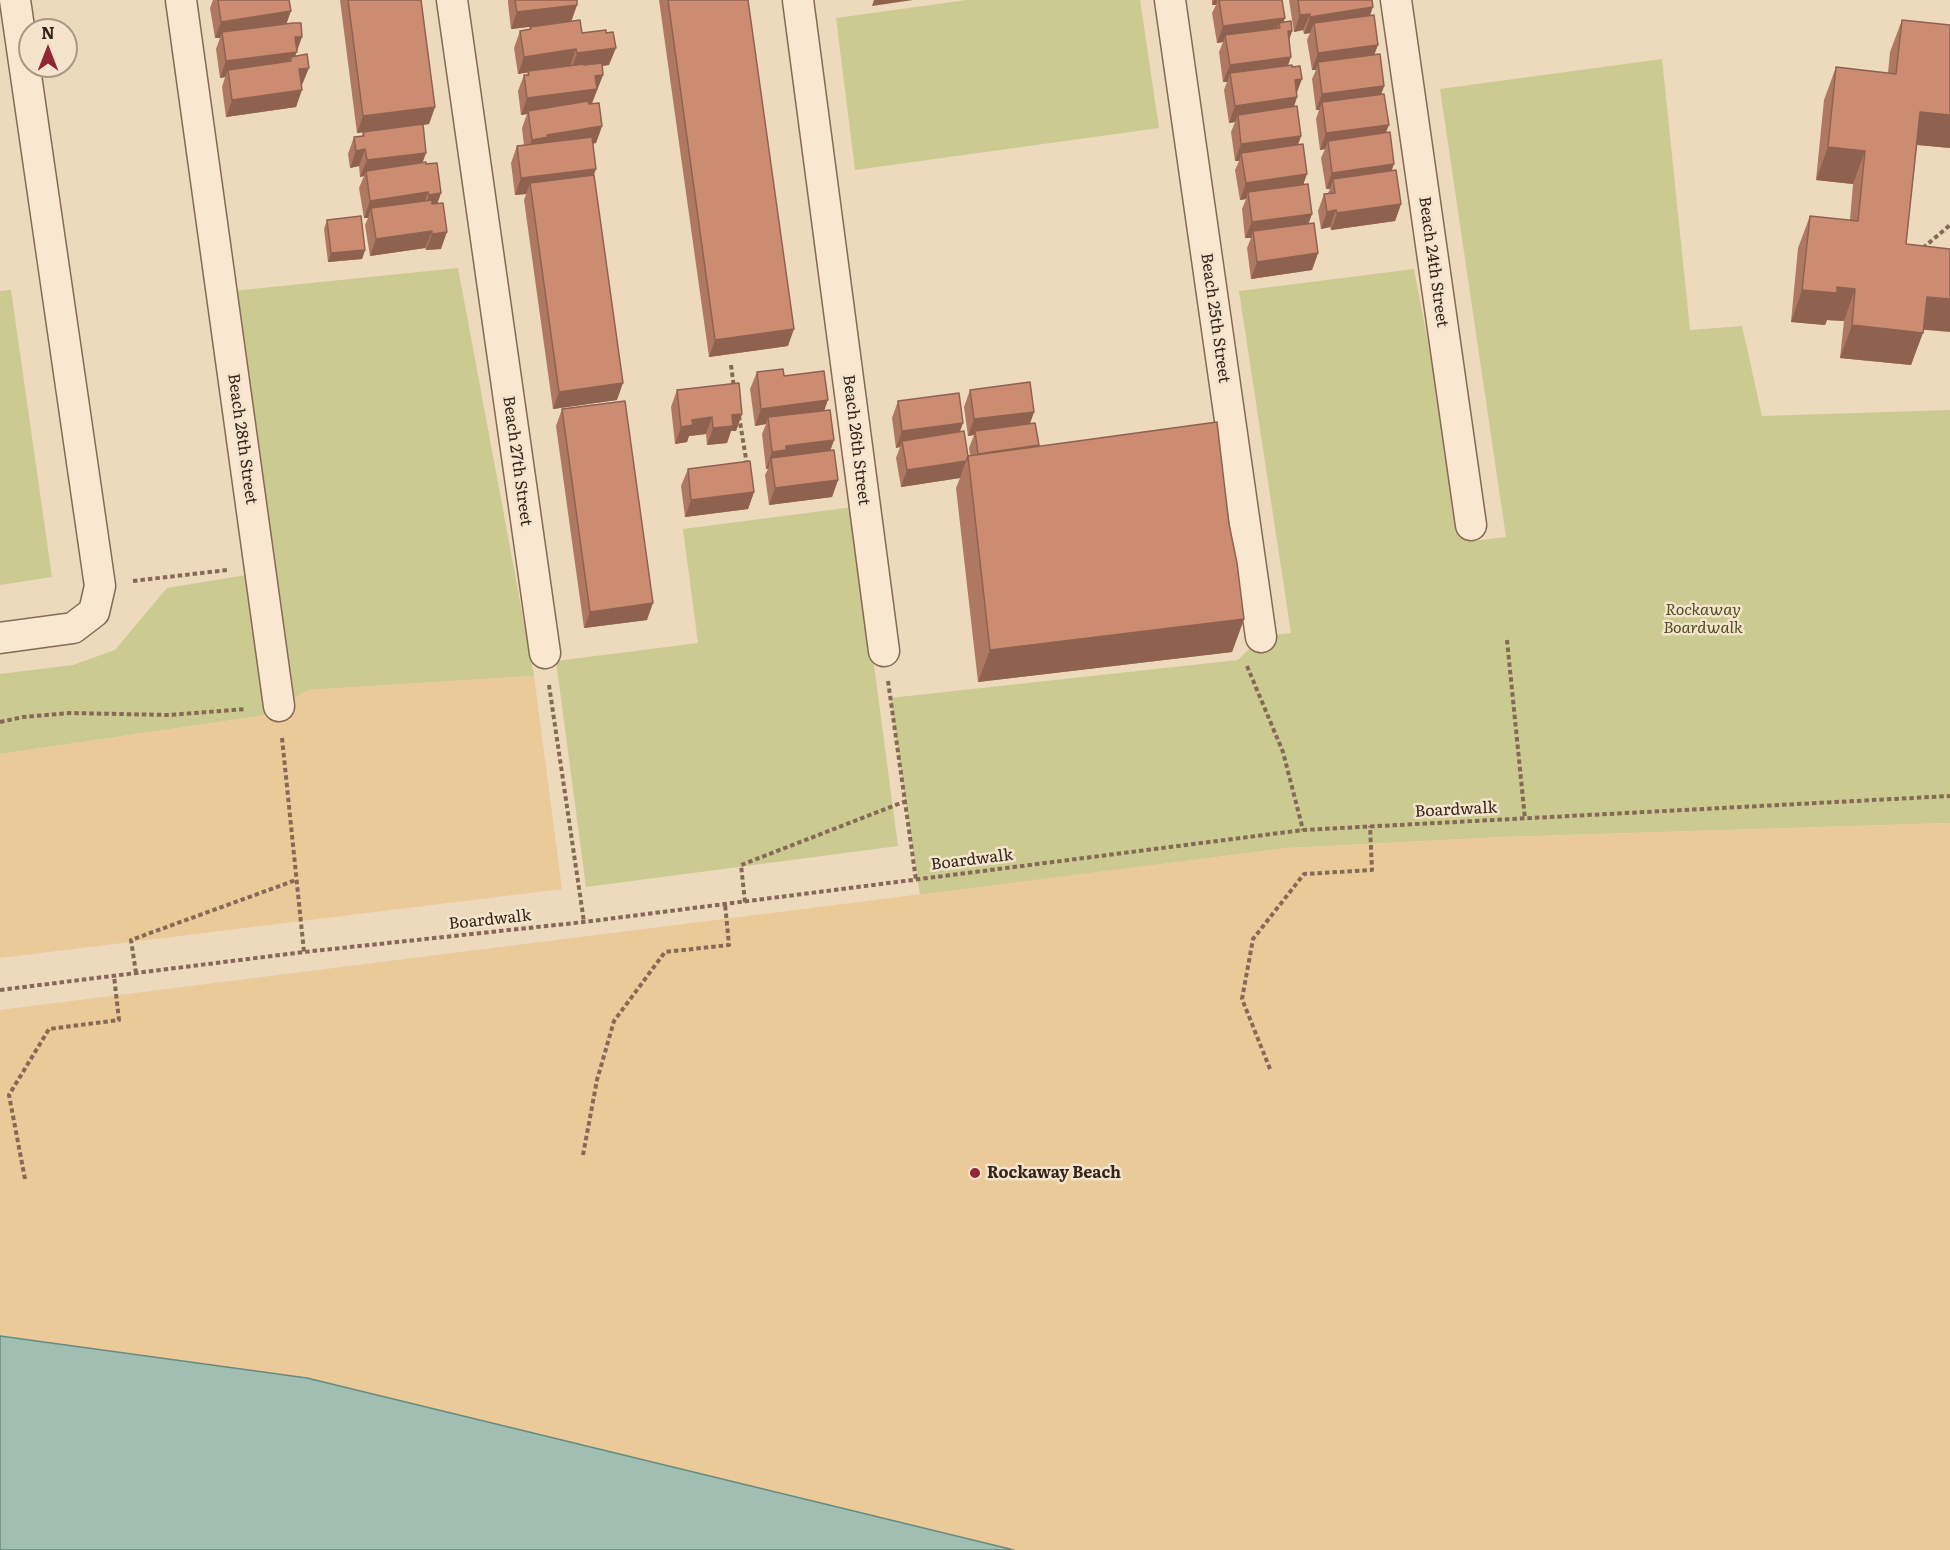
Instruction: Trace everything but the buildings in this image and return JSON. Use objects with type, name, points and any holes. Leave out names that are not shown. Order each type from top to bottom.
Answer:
[{"type":"street","points":[[0,638],[73,628],[94,612],[115,584],[15,0]]},
{"type":"street","name":"Beach 28th Street","points":[[181,0],[279,706]]},
{"type":"street","name":"Beach 27th Street","points":[[452,0],[545,653]]},
{"type":"street","name":"Beach 26th Street","points":[[798,0],[884,651]]},
{"type":"street","name":"Beach 25th Street","points":[[1170,0],[1253,648]]},
{"type":"street","name":"Beach 24th Street","points":[[1396,0],[1471,525]]},
{"type":"path","points":[[1918,252],[1950,225]]},
{"type":"path","points":[[731,364],[736,398]]},
{"type":"path","points":[[738,410],[747,466]]},
{"type":"path","points":[[115,584],[260,566]]},
{"type":"path","points":[[1507,640],[1525,819]]},
{"type":"path","points":[[1253,648],[1303,830]]},
{"type":"path","points":[[884,651],[916,880]]},
{"type":"path","points":[[545,653],[584,922]]},
{"type":"path","points":[[0,722],[23,717],[70,713],[169,716],[279,706],[304,952]]},
{"type":"path","name":"Boardwalk","points":[[0,990],[304,952],[584,922],[1303,830],[1950,796]]},
{"type":"path","points":[[745,902],[741,865],[906,801]]},
{"type":"path","points":[[1270,1069],[1242,999],[1253,939],[1304,874],[1372,870],[1370,826]]},
{"type":"path","points":[[136,973],[131,940],[296,880]]},
{"type":"path","points":[[583,1155],[597,1080],[614,1021],[665,952],[729,945],[724,904]]},
{"type":"path","points":[[25,1179],[9,1095],[48,1029],[119,1020],[114,976]]},
{"type":"green space","points":[[967,0],[1140,0],[1159,128],[855,170],[836,18]]},
{"type":"green space","name":"Rockaway Boardwalk","points":[[1662,59],[1690,330],[1742,326],[1762,416],[1950,410],[1950,823],[1504,837],[1288,848],[920,895],[890,698],[1238,660],[1261,637],[1291,633],[1239,291],[1414,269],[1466,542],[1506,537],[1440,89]]},
{"type":"green space","points":[[458,268],[534,676],[308,690],[287,703],[233,291]]},
{"type":"green space","points":[[11,290],[52,577],[0,585],[0,291]]},
{"type":"green space","points":[[853,507],[898,846],[586,887],[556,661],[698,643],[683,529]]},
{"type":"green space","points":[[252,574],[267,715],[0,754],[0,674],[73,665],[115,650],[167,588]]},
{"type":"sand","points":[[534,676],[562,889],[0,958],[0,754],[267,715],[308,690]]},
{"type":"sand","name":"Rockaway Beach","points":[[1950,823],[1950,1550],[1014,1550],[307,1378],[0,1336],[0,1010],[1288,848],[1504,837]]},
{"type":"shaded area","points":[[0,1336],[307,1378],[1014,1550],[0,1550]]},
{"type":"place","name":"Rockaway Beach","points":[[975,1173]]}]
